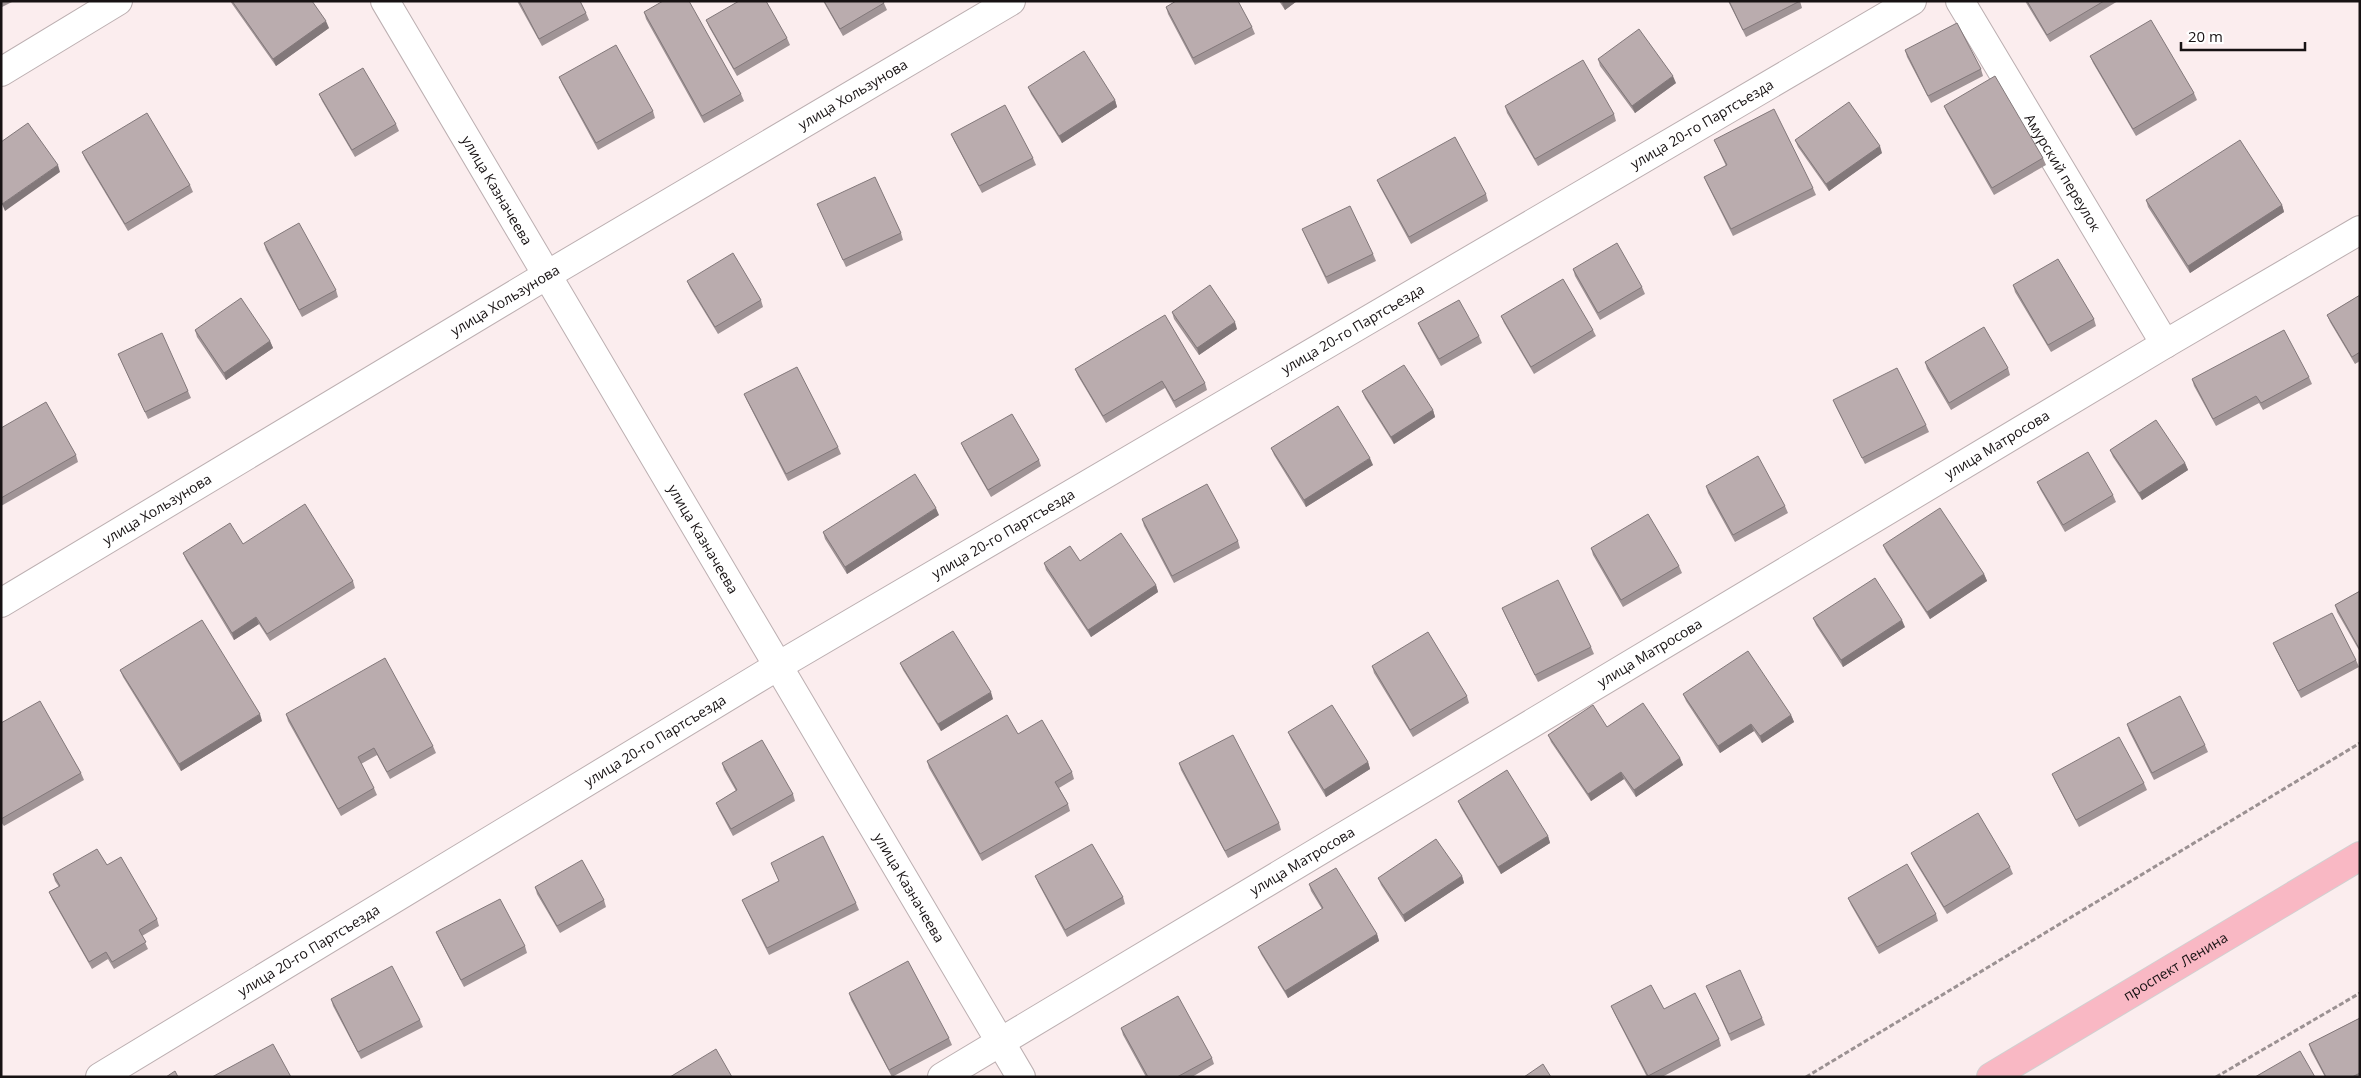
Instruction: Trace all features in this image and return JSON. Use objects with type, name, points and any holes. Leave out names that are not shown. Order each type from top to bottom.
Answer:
[{"type":"main road","name":"проспект Ленина","points":[[1991,1077],[2360,856]]},
{"type":"street","points":[[1,72],[118,1]]},
{"type":"street","name":"улица Казначеева","points":[[385,1],[1021,1077]]},
{"type":"street","name":"улица Хользунова","points":[[1,603],[547,275],[1011,1]]},
{"type":"street","name":"улица 20-го Партсъезда","points":[[100,1077],[778,666],[1912,1]]},
{"type":"street","name":"Амурский переулок","points":[[1960,1],[2164,344]]},
{"type":"street","name":"улица Матросова","points":[[942,1077],[2164,344],[2360,230]]},
{"type":"path","points":[[1806,1077],[2360,743]]},
{"type":"path","points":[[2216,1077],[2360,993]]},
{"type":"building","points":[[232,1],[312,1],[326,21],[273,59]]},
{"type":"building","points":[[519,1],[580,1],[586,13],[539,39]]},
{"type":"building","points":[[663,1],[689,1],[741,94],[702,116],[644,12]]},
{"type":"building","points":[[739,1],[766,1],[787,38],[734,69],[706,20]]},
{"type":"building","points":[[824,1],[883,1],[884,3],[840,29]]},
{"type":"building","points":[[1176,1],[1238,1],[1252,27],[1193,58],[1166,7]]},
{"type":"building","points":[[1729,1],[1800,1],[1743,30]]},
{"type":"building","points":[[2027,1],[2104,1],[2047,35]]},
{"type":"building","points":[[2151,20],[2194,93],[2133,129],[2090,56]]},
{"type":"building","points":[[1957,23],[1981,69],[1928,96],[1905,50]]},
{"type":"building","points":[[1639,29],[1673,76],[1632,106],[1598,59]]},
{"type":"building","points":[[616,45],[653,111],[596,143],[559,77]]},
{"type":"building","points":[[1084,51],[1115,100],[1059,136],[1028,87]]},
{"type":"building","points":[[1583,60],[1614,114],[1535,159],[1505,106]]},
{"type":"building","points":[[363,68],[396,124],[352,150],[319,94]]},
{"type":"building","points":[[1995,76],[2043,158],[1992,188],[1944,106]]},
{"type":"building","points":[[1849,102],[1880,146],[1826,184],[1795,140]]},
{"type":"building","points":[[1005,105],[1033,158],[979,186],[951,134]]},
{"type":"building","points":[[1774,109],[1813,188],[1731,229],[1704,177],[1727,165],[1714,140]]},
{"type":"building","points":[[147,113],[190,185],[125,224],[82,152]]},
{"type":"building","points":[[28,123],[58,165],[2,204],[1,142]]},
{"type":"building","points":[[1455,137],[1486,194],[1409,237],[1377,180]]},
{"type":"building","points":[[2240,140],[2282,205],[2188,266],[2146,200]]},
{"type":"building","points":[[875,177],[901,233],[843,260],[817,204]]},
{"type":"building","points":[[1350,206],[1373,254],[1326,277],[1302,229]]},
{"type":"building","points":[[299,223],[336,290],[299,310],[264,243]]},
{"type":"building","points":[[1617,243],[1642,287],[1598,313],[1573,269]]},
{"type":"building","points":[[733,253],[761,300],[715,327],[687,281]]},
{"type":"building","points":[[2058,259],[2094,319],[2048,345],[2013,285]]},
{"type":"building","points":[[1563,279],[1593,330],[1531,367],[1501,316]]},
{"type":"building","points":[[1210,285],[1235,322],[1197,348],[1172,312]]},
{"type":"building","points":[[2360,295],[2360,352],[2352,357],[2327,315]]},
{"type":"building","points":[[241,298],[270,341],[224,373],[195,330]]},
{"type":"building","points":[[1459,300],[1479,336],[1439,359],[1418,323]]},
{"type":"building","points":[[1165,315],[1205,383],[1174,401],[1162,381],[1103,416],[1075,369]]},
{"type":"building","points":[[1984,327],[2008,368],[1949,403],[1925,362]]},
{"type":"building","points":[[2284,330],[2309,377],[2261,403],[2256,396],[2213,419],[2192,379]]},
{"type":"building","points":[[162,333],[188,391],[145,412],[118,354]]},
{"type":"building","points":[[1404,365],[1433,410],[1391,437],[1362,391]]},
{"type":"building","points":[[797,367],[838,447],[786,474],[744,394]]},
{"type":"building","points":[[1897,368],[1926,425],[1862,458],[1833,400]]},
{"type":"building","points":[[46,402],[76,455],[1,498],[1,428]]},
{"type":"building","points":[[1338,406],[1370,458],[1304,500],[1271,448]]},
{"type":"building","points":[[1012,414],[1039,460],[988,490],[961,443]]},
{"type":"building","points":[[2156,420],[2185,463],[2139,493],[2110,450]]},
{"type":"building","points":[[2088,452],[2113,495],[2063,525],[2037,482]]},
{"type":"building","points":[[1758,456],[1785,506],[1733,535],[1706,486]]},
{"type":"building","points":[[915,474],[936,508],[845,567],[823,532]]},
{"type":"building","points":[[1207,484],[1238,541],[1172,576],[1142,519]]},
{"type":"building","points":[[305,504],[353,581],[267,634],[256,617],[232,633],[183,553],[230,523],[243,544]]},
{"type":"building","points":[[1940,508],[1984,574],[1927,612],[1883,545]]},
{"type":"building","points":[[1648,514],[1679,566],[1621,600],[1591,548]]},
{"type":"building","points":[[1121,533],[1156,585],[1088,630],[1044,563],[1070,546],[1080,561]]},
{"type":"building","points":[[1875,578],[1902,620],[1841,660],[1813,618]]},
{"type":"building","points":[[1558,580],[1591,647],[1535,675],[1502,608]]},
{"type":"building","points":[[2360,591],[2360,650],[2335,605]]},
{"type":"building","points":[[2332,613],[2356,660],[2298,691],[2273,643]]},
{"type":"building","points":[[202,620],[260,714],[179,764],[120,670]]},
{"type":"building","points":[[953,631],[991,692],[938,724],[900,663]]},
{"type":"building","points":[[1428,632],[1467,696],[1410,730],[1372,666]]},
{"type":"building","points":[[1748,651],[1791,715],[1760,736],[1751,724],[1718,746],[1683,694]]},
{"type":"building","points":[[385,658],[433,746],[387,772],[374,748],[358,757],[374,788],[338,809],[286,714]]},
{"type":"building","points":[[2180,696],[2205,745],[2152,773],[2127,724]]},
{"type":"building","points":[[40,701],[81,773],[1,819],[1,723]]},
{"type":"building","points":[[1643,703],[1680,758],[1634,790],[1621,772],[1588,794],[1548,735],[1593,705],[1607,727]]},
{"type":"building","points":[[1332,705],[1368,762],[1324,790],[1288,732]]},
{"type":"building","points":[[1007,715],[1018,734],[1042,720],[1072,772],[1055,782],[1068,804],[980,854],[927,761]]},
{"type":"building","points":[[1233,735],[1279,823],[1225,851],[1179,763]]},
{"type":"building","points":[[2119,737],[2144,783],[2076,820],[2052,774]]},
{"type":"building","points":[[762,740],[793,794],[731,829],[716,803],[737,790],[722,763]]},
{"type":"building","points":[[1507,770],[1548,836],[1498,867],[1458,801]]},
{"type":"building","points":[[1978,813],[2010,867],[1944,907],[1911,853]]},
{"type":"building","points":[[823,836],[856,903],[767,948],[742,900],[779,881],[771,863]]},
{"type":"building","points":[[1436,839],[1462,876],[1403,915],[1378,878]]},
{"type":"building","points":[[1092,844],[1123,897],[1065,930],[1035,876]]},
{"type":"building","points":[[97,849],[107,865],[121,857],[157,919],[139,930],[146,942],[112,962],[106,952],[89,962],[49,892],[60,886],[53,874]]},
{"type":"building","points":[[582,860],[604,900],[557,926],[535,887]]},
{"type":"building","points":[[1907,864],[1936,914],[1877,947],[1848,898]]},
{"type":"building","points":[[1336,868],[1377,934],[1285,991],[1258,947],[1323,908],[1309,884]]},
{"type":"building","points":[[500,899],[525,946],[461,980],[436,932]]},
{"type":"building","points":[[908,961],[949,1038],[889,1070],[849,993]]},
{"type":"building","points":[[392,966],[420,1020],[358,1052],[331,999]]},
{"type":"building","points":[[1740,970],[1762,1018],[1729,1034],[1706,986]]},
{"type":"building","points":[[1651,985],[1664,1009],[1695,993],[1719,1039],[1648,1076],[1611,1006]]},
{"type":"building","points":[[1178,996],[1212,1058],[1177,1077],[1148,1077],[1121,1028]]},
{"type":"building","points":[[2360,1018],[2360,1073],[2352,1077],[2326,1077],[2309,1044]]},
{"type":"building","points":[[273,1044],[291,1077],[212,1077]]},
{"type":"building","points":[[716,1049],[732,1077],[670,1077]]},
{"type":"building","points":[[2300,1051],[2315,1077],[2255,1077]]},
{"type":"building","points":[[1543,1064],[1551,1077],[1524,1077]]},
{"type":"building","points":[[175,1071],[178,1077],[166,1077]]}]
